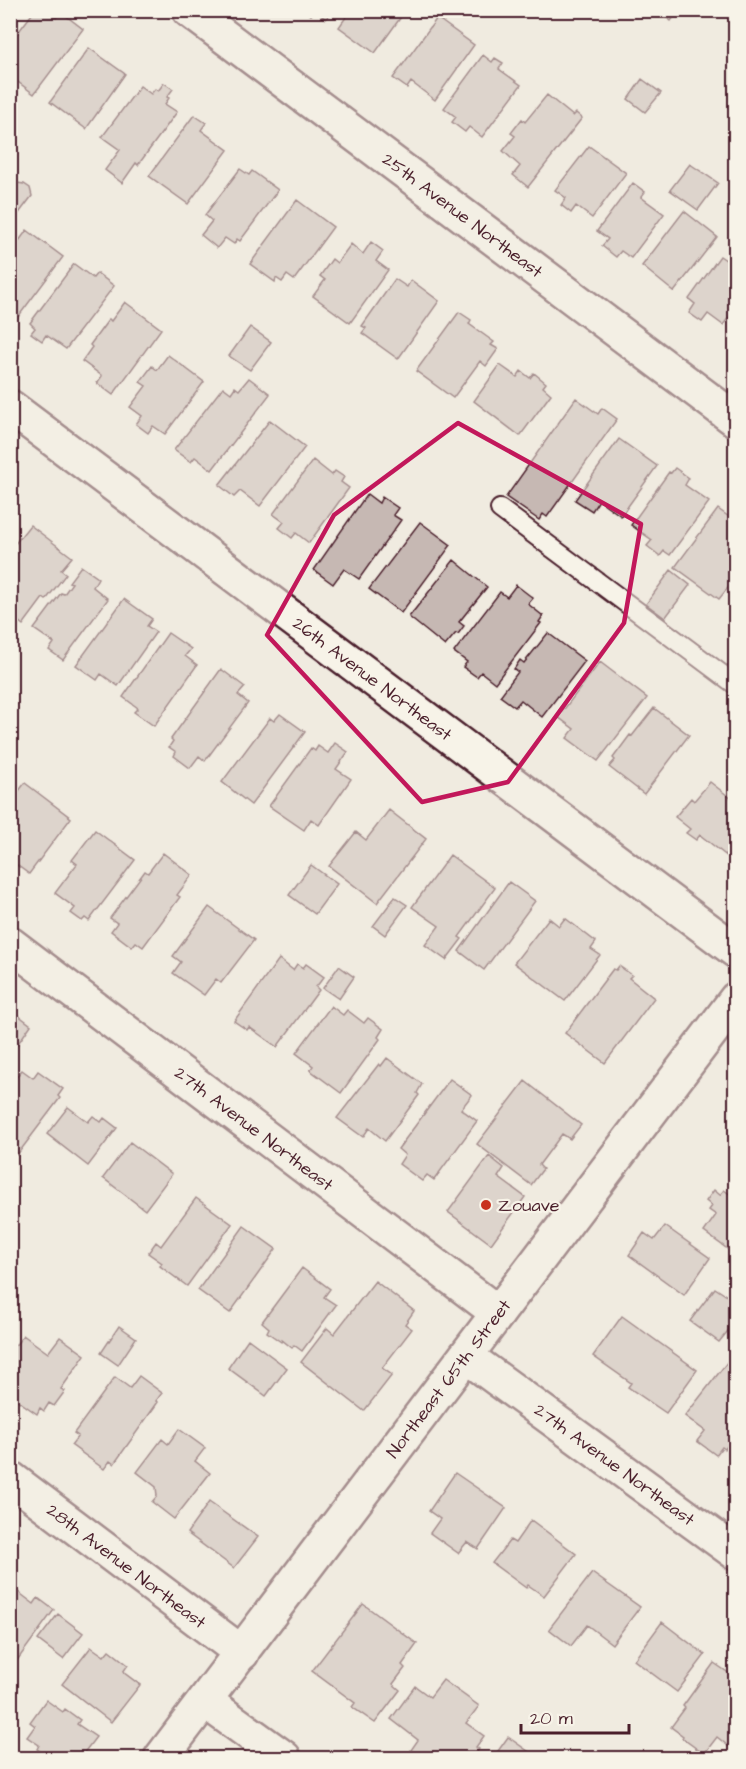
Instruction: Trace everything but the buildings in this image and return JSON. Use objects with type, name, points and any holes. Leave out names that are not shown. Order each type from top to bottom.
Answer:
[{"type":"street","name":"25th Avenue Northeast","points":[[189,10],[735,420]]},
{"type":"street","name":"26th Avenue Northeast","points":[[10,407],[735,951]]},
{"type":"street","name":"27th Avenue Northeast","points":[[10,944],[498,1313]]},
{"type":"street","name":"Northeast 65th Street","points":[[161,1758],[735,999]]},
{"type":"street","name":"27th Avenue Northeast","points":[[466,1356],[735,1553]]},
{"type":"street","name":"28th Avenue Northeast","points":[[10,1478],[242,1653]]},
{"type":"street","points":[[205,1701],[284,1758]]},
{"type":"lane","points":[[500,509],[735,685]]},
{"type":"highlighted area","points":[[458,423],[641,524],[624,623],[508,782],[422,802],[267,635],[334,515]]},
{"type":"place","name":"Zouave","points":[[486,1205]]}]
